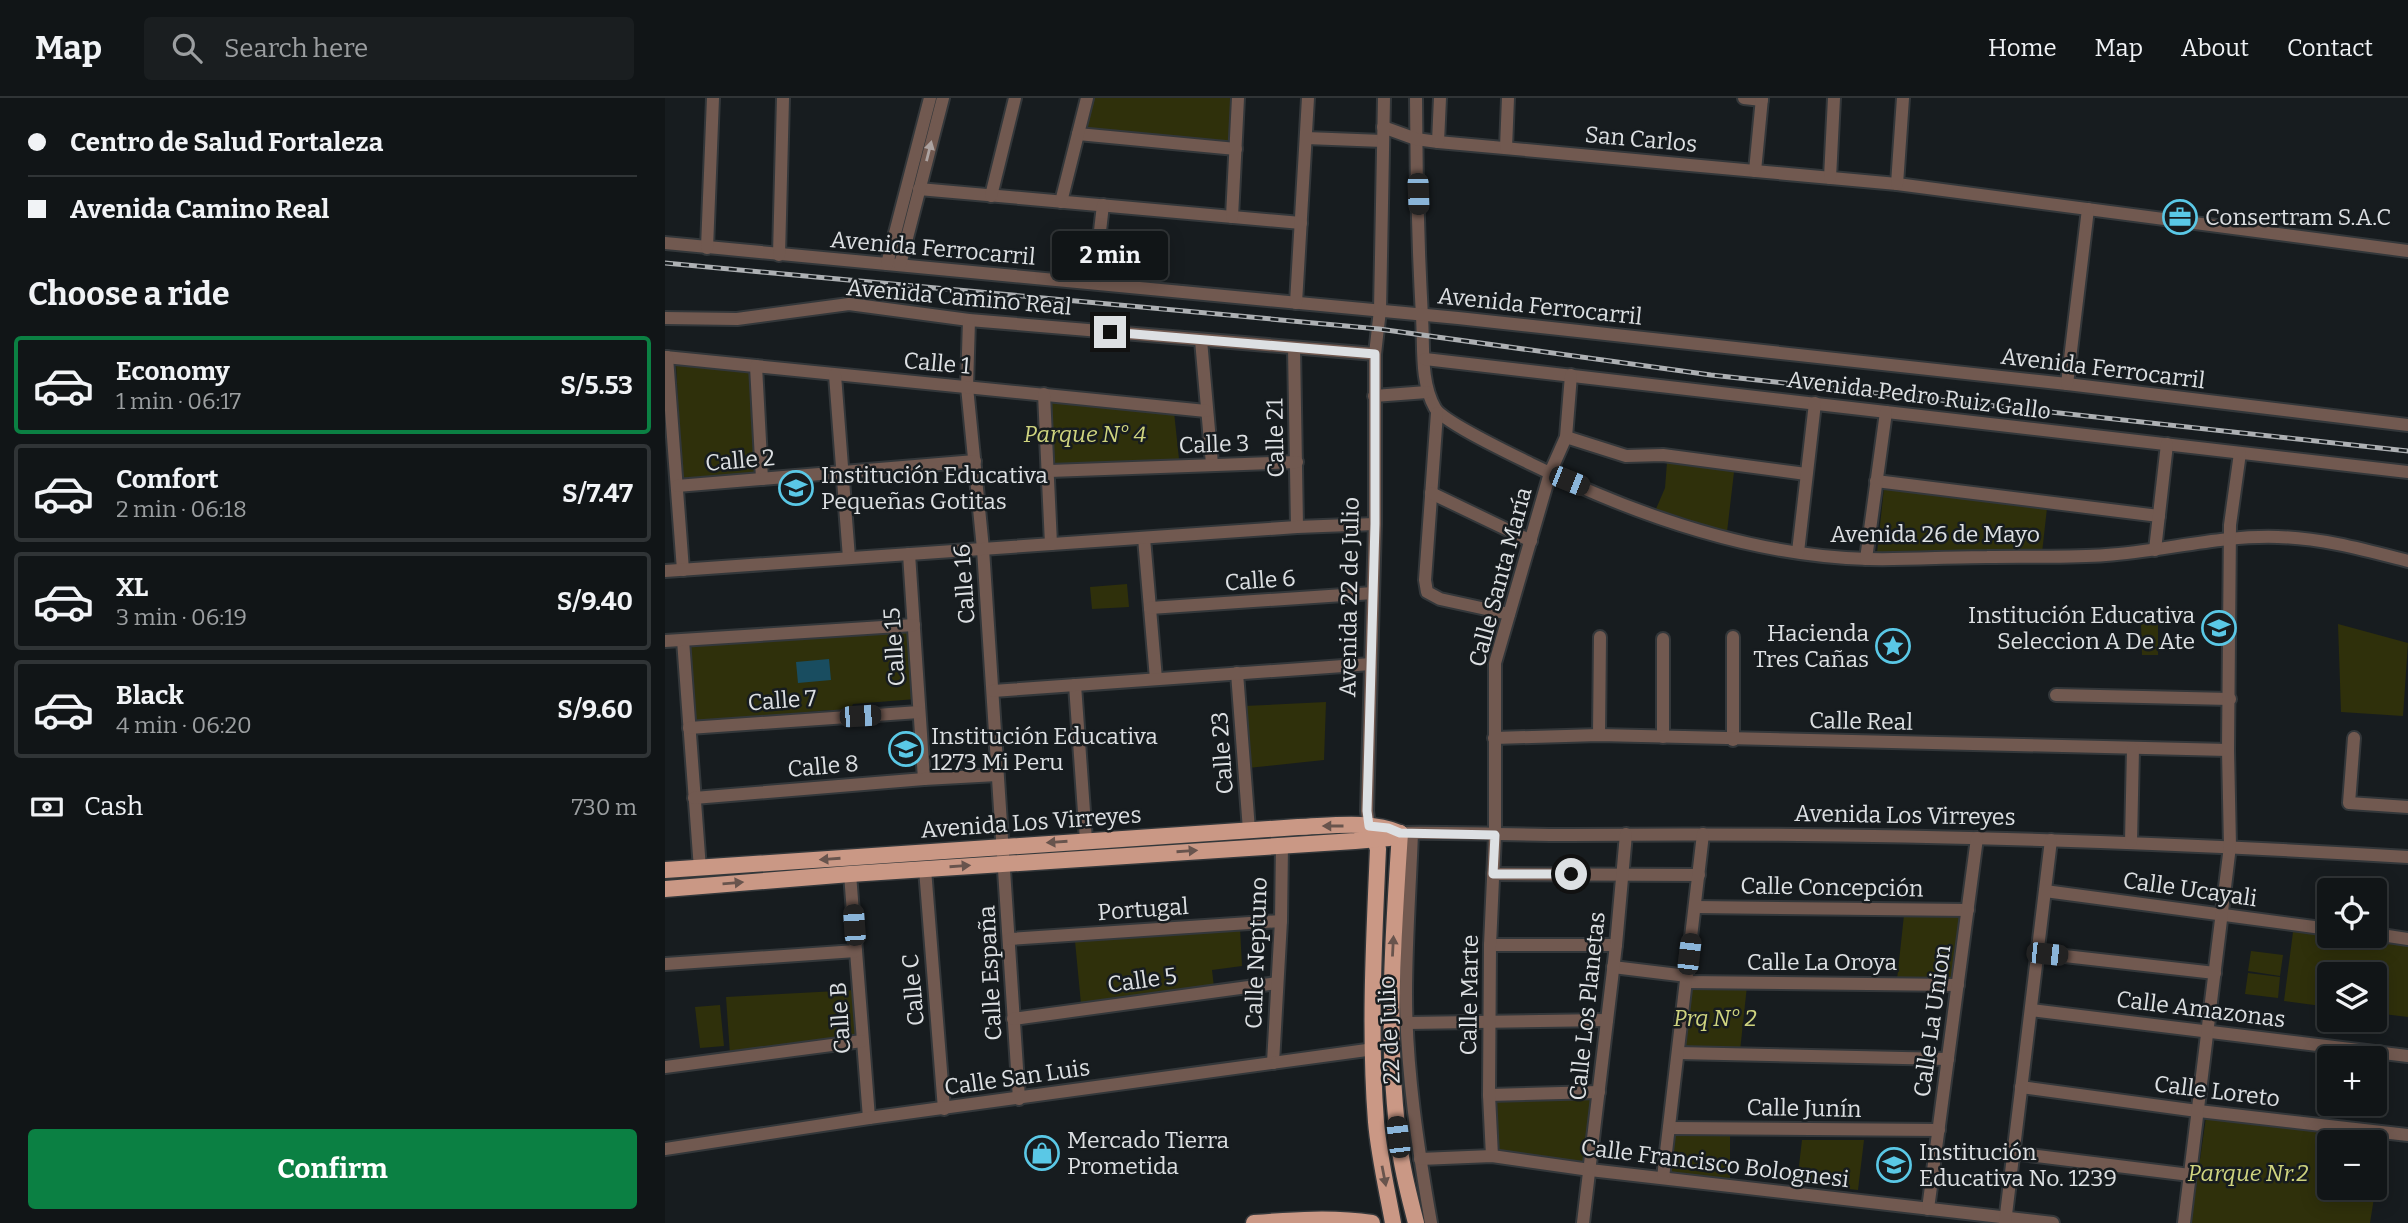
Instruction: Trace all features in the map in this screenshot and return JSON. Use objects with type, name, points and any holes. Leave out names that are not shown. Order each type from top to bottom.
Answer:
[{"type":"main road","name":"Avenida Los Virreyes","points":[[665,870],[1298,827],[1406,833]]},
{"type":"main road","name":"Avenida Los Virreyes","points":[[665,889],[1282,845],[1372,833]]},
{"type":"main road","points":[[1372,833],[1378,849],[1372,985],[1379,1149],[1393,1223]]},
{"type":"main road","points":[[1406,833],[1391,991],[1400,1153],[1416,1223]]},
{"type":"main road","points":[[1254,1223],[1306,1219],[1372,1223]]},
{"type":"street","points":[[707,248],[713,98]]},
{"type":"street","points":[[779,255],[783,98]]},
{"type":"street","points":[[894,265],[930,98]]},
{"type":"street","points":[[894,265],[919,189],[943,98]]},
{"type":"street","points":[[991,196],[1016,98]]},
{"type":"street","points":[[1061,202],[1087,98]]},
{"type":"street","points":[[1232,217],[1238,98]]},
{"type":"street","points":[[1296,303],[1308,98]]},
{"type":"street","name":"Avenida 22 de Julio","points":[[1372,833],[1367,811],[1375,524],[1375,354],[1380,310],[1384,98]]},
{"type":"street","points":[[1416,98],[1427,392],[1437,413],[1425,580],[1427,592],[1440,599],[1509,614]]},
{"type":"street","points":[[1438,142],[1440,98]]},
{"type":"street","points":[[1506,148],[1508,98]]},
{"type":"street","points":[[1744,98],[1762,99],[1755,171]]},
{"type":"street","points":[[1830,178],[1834,98]]},
{"type":"street","points":[[1897,184],[1903,98]]},
{"type":"street","name":"San Carlos","points":[[1383,127],[1416,139],[1438,142],[1897,184],[2408,251]]},
{"type":"street","points":[[1078,134],[1236,149]]},
{"type":"street","points":[[1306,138],[1383,141]]},
{"type":"street","points":[[919,189],[1301,223]]},
{"type":"street","points":[[1094,284],[1103,205]]},
{"type":"street","points":[[2067,384],[2088,209]]},
{"type":"street","name":"Avenida Ferrocarril","points":[[665,243],[1422,314],[2067,384],[2408,425]]},
{"type":"street","name":"Avenida Camino Real","points":[[665,318],[737,319],[849,304],[969,320],[1375,354]]},
{"type":"street","name":"Calle 16","points":[[969,320],[967,387],[983,549],[1003,846]]},
{"type":"street","points":[[1201,340],[1212,464]]},
{"type":"street","name":"Calle 21","points":[[1294,348],[1297,527]]},
{"type":"street","points":[[666,357],[683,570]]},
{"type":"street","name":"Calle 1","points":[[666,357],[1206,411]]},
{"type":"street","name":"Avenida Pedro Ruiz Gallo","points":[[1425,359],[2408,472]]},
{"type":"street","points":[[756,366],[762,479]]},
{"type":"street","points":[[835,375],[849,558]]},
{"type":"street","name":"Calle Santa María","points":[[1495,835],[1495,663],[1550,473],[1566,437],[1571,375]]},
{"type":"street","points":[[1374,396],[1427,392]]},
{"type":"street","points":[[1044,394],[1051,544]]},
{"type":"street","points":[[1797,552],[1815,403]]},
{"type":"street","points":[[1866,559],[1886,412]]},
{"type":"street","name":"Avenida 26 de Mayo","points":[[1437,413],[1550,473],[1651,515],[1728,539],[1797,552],[1866,559],[2103,555],[2232,539],[2277,537],[2311,540],[2408,561]]},
{"type":"street","points":[[1566,437],[1626,456],[1663,455],[1806,474]]},
{"type":"street","points":[[2155,550],[2167,444]]},
{"type":"street","points":[[2184,1223],[2230,846],[2230,525],[2240,453]]},
{"type":"street","name":"Calle 2","points":[[677,486],[975,461]]},
{"type":"street","name":"Calle 3","points":[[1049,471],[1297,462]]},
{"type":"street","points":[[1877,481],[2159,516]]},
{"type":"street","points":[[1431,493],[1531,541]]},
{"type":"street","points":[[665,572],[1297,527],[1375,524]]},
{"type":"street","points":[[1144,538],[1156,678]]},
{"type":"street","name":"Calle 15","points":[[909,554],[924,779]]},
{"type":"street","name":"Calle 6","points":[[1150,608],[1373,593]]},
{"type":"street","points":[[665,641],[914,625]]},
{"type":"street","points":[[1599,735],[1600,637]]},
{"type":"street","points":[[1733,637],[1733,740]]},
{"type":"street","points":[[1663,639],[1663,737]]},
{"type":"street","points":[[683,640],[700,869]]},
{"type":"street","points":[[993,691],[1371,664]]},
{"type":"street","name":"Calle 23","points":[[1237,673],[1249,830]]},
{"type":"street","points":[[1075,685],[1086,840]]},
{"type":"street","points":[[2056,695],[2230,699]]},
{"type":"street","name":"Calle 7","points":[[689,728],[919,712]]},
{"type":"street","name":"Calle Real","points":[[1494,737],[1599,735],[2228,750]]},
{"type":"street","points":[[2354,738],[2350,803],[2408,807]]},
{"type":"street","points":[[2131,842],[2133,749]]},
{"type":"street","name":"Calle 8","points":[[694,798],[997,775]]},
{"type":"street","name":"Avenida Los Virreyes","points":[[1406,833],[1977,838],[2230,846],[2408,857]]},
{"type":"street","name":"22 de Julio","points":[[1406,833],[1407,1023],[1420,1159],[1431,1223]]},
{"type":"street","name":"Calle Los Planetas","points":[[1583,1223],[1616,945],[1626,834]]},
{"type":"street","name":"Calle Marte","points":[[1492,1156],[1489,1095],[1490,945],[1495,835]]},
{"type":"street","points":[[1663,1178],[1703,835]]},
{"type":"street","name":"Calle La Union","points":[[1929,1209],[1977,838]]},
{"type":"street","points":[[2005,1220],[2051,840]]},
{"type":"street","name":"Calle Neptuno","points":[[1273,1063],[1281,921],[1282,845]]},
{"type":"street","name":"Calle España","points":[[1003,846],[1019,1099]]},
{"type":"street","name":"Calle C","points":[[925,869],[944,1109]]},
{"type":"street","name":"Calle B","points":[[851,874],[869,1118]]},
{"type":"street","points":[[1493,874],[1699,875]]},
{"type":"street","name":"Calle Ucayali","points":[[2045,891],[2317,927]]},
{"type":"street","name":"Calle Concepción","points":[[1695,907],[1968,910]]},
{"type":"street","name":"Portugal","points":[[1009,939],[1281,921]]},
{"type":"street","points":[[2387,936],[2408,939]]},
{"type":"street","points":[[1490,945],[1616,945]]},
{"type":"street","points":[[665,964],[856,951]]},
{"type":"street","points":[[2038,953],[2215,973]]},
{"type":"street","name":"Calle La Oroya","points":[[1613,967],[1686,979],[1958,985]]},
{"type":"street","name":"Calle 5","points":[[1013,1019],[1277,983]]},
{"type":"street","name":"Calle Amazonas","points":[[2031,1010],[2408,1056]]},
{"type":"street","points":[[1407,1023],[1607,1020]]},
{"type":"street","points":[[665,1067],[862,1041]]},
{"type":"street","name":"Calle San Luis","points":[[665,1149],[869,1118],[1374,1049]]},
{"type":"street","points":[[1678,1054],[1948,1059]]},
{"type":"street","name":"Calle Loreto","points":[[2021,1087],[2408,1135]]},
{"type":"street","points":[[1489,1095],[1599,1092]]},
{"type":"street","name":"Calle Junín","points":[[1669,1128],[1938,1130]]},
{"type":"street","points":[[2013,1153],[2190,1175]]},
{"type":"street","name":"Calle Francisco Bolognesi","points":[[1420,1159],[1492,1156],[2005,1220],[2053,1223]]},
{"type":"green space","points":[[1091,98],[1235,98],[1233,143],[1086,131],[1084,128]]},
{"type":"green space","points":[[676,363],[754,370],[752,398],[757,477],[682,482]]},
{"type":"green space","name":"Parque N° 4","points":[[1049,399],[1174,412],[1179,459],[1055,467]]},
{"type":"green space","points":[[1667,462],[1734,472],[1727,532],[1656,509],[1665,488]]},
{"type":"green space","points":[[1884,488],[2047,508],[2042,553],[1877,553]]},
{"type":"green space","points":[[1127,584],[1129,607],[1092,609],[1090,587]]},
{"type":"green space","points":[[2141,624],[2158,624],[2158,655],[2142,655]]},
{"type":"green space","points":[[2338,624],[2408,643],[2403,716],[2341,712]]},
{"type":"green space","points":[[909,628],[916,699],[853,704],[849,713],[839,714],[830,710],[695,722],[689,644]]},
{"type":"green space","points":[[1326,702],[1324,760],[1248,768],[1244,706]]},
{"type":"green space","points":[[1340,829],[1341,837],[1018,861],[1018,853]]},
{"type":"green space","points":[[979,855],[980,863],[665,886],[665,876]]},
{"type":"green space","points":[[1904,915],[1961,917],[1953,981],[1897,980]]},
{"type":"green space","points":[[1240,928],[1242,966],[1212,970],[1214,987],[1081,1004],[1075,941]]},
{"type":"green space","points":[[2293,932],[2317,935],[2317,948],[2387,948],[2387,942],[2408,944],[2408,1017],[2387,1014],[2387,962],[2317,962],[2317,1005],[2284,1001]]},
{"type":"green space","points":[[2251,951],[2283,955],[2280,976],[2248,971]]},
{"type":"green space","points":[[2248,973],[2280,977],[2278,998],[2245,994]]},
{"type":"green space","name":"Prq N° 2","points":[[1690,986],[1747,986],[1740,1051],[1683,1050]]},
{"type":"green space","points":[[856,990],[859,1035],[730,1054],[726,997]]},
{"type":"green space","points":[[720,1005],[724,1046],[700,1048],[695,1007]]},
{"type":"green space","points":[[1593,1097],[1585,1165],[1498,1153],[1497,1099]]},
{"type":"green space","name":"Parque Nr.2","points":[[2206,1117],[2317,1132],[2317,1200],[2374,1200],[2370,1223],[2191,1223]]},
{"type":"green space","points":[[1676,1133],[1730,1134],[1730,1182],[1669,1175],[1672,1136]]},
{"type":"green space","points":[[1802,1140],[1864,1140],[1858,1190],[1797,1183]]},
{"type":"water","points":[[829,659],[831,680],[798,683],[796,662]]},
{"type":"railway","points":[[665,263],[1379,329],[1711,375],[2408,451]]},
{"type":"place","name":"Consertram S.A.C","points":[[2180,217]]},
{"type":"place","name":"Institución Educativa Pequeñas Gotitas","points":[[796,488]]},
{"type":"place","name":"Institución Educativa Seleccion A De Ate","points":[[2219,628]]},
{"type":"place","name":"Hacienda Tres Cañas","points":[[1893,646]]},
{"type":"place","name":"Institución Educativa 1273 Mi Peru","points":[[906,749]]},
{"type":"place","name":"Mercado Tierra Prometida","points":[[1042,1153]]},
{"type":"place","name":"Institución Educativa No. 1239","points":[[1894,1165]]},
{"type":"route","points":[[1110,332],[1375,354],[1375,524],[1367,811],[1369,826],[1388,828],[1400,833],[1495,835],[1493,874],[1571,874]]}]
